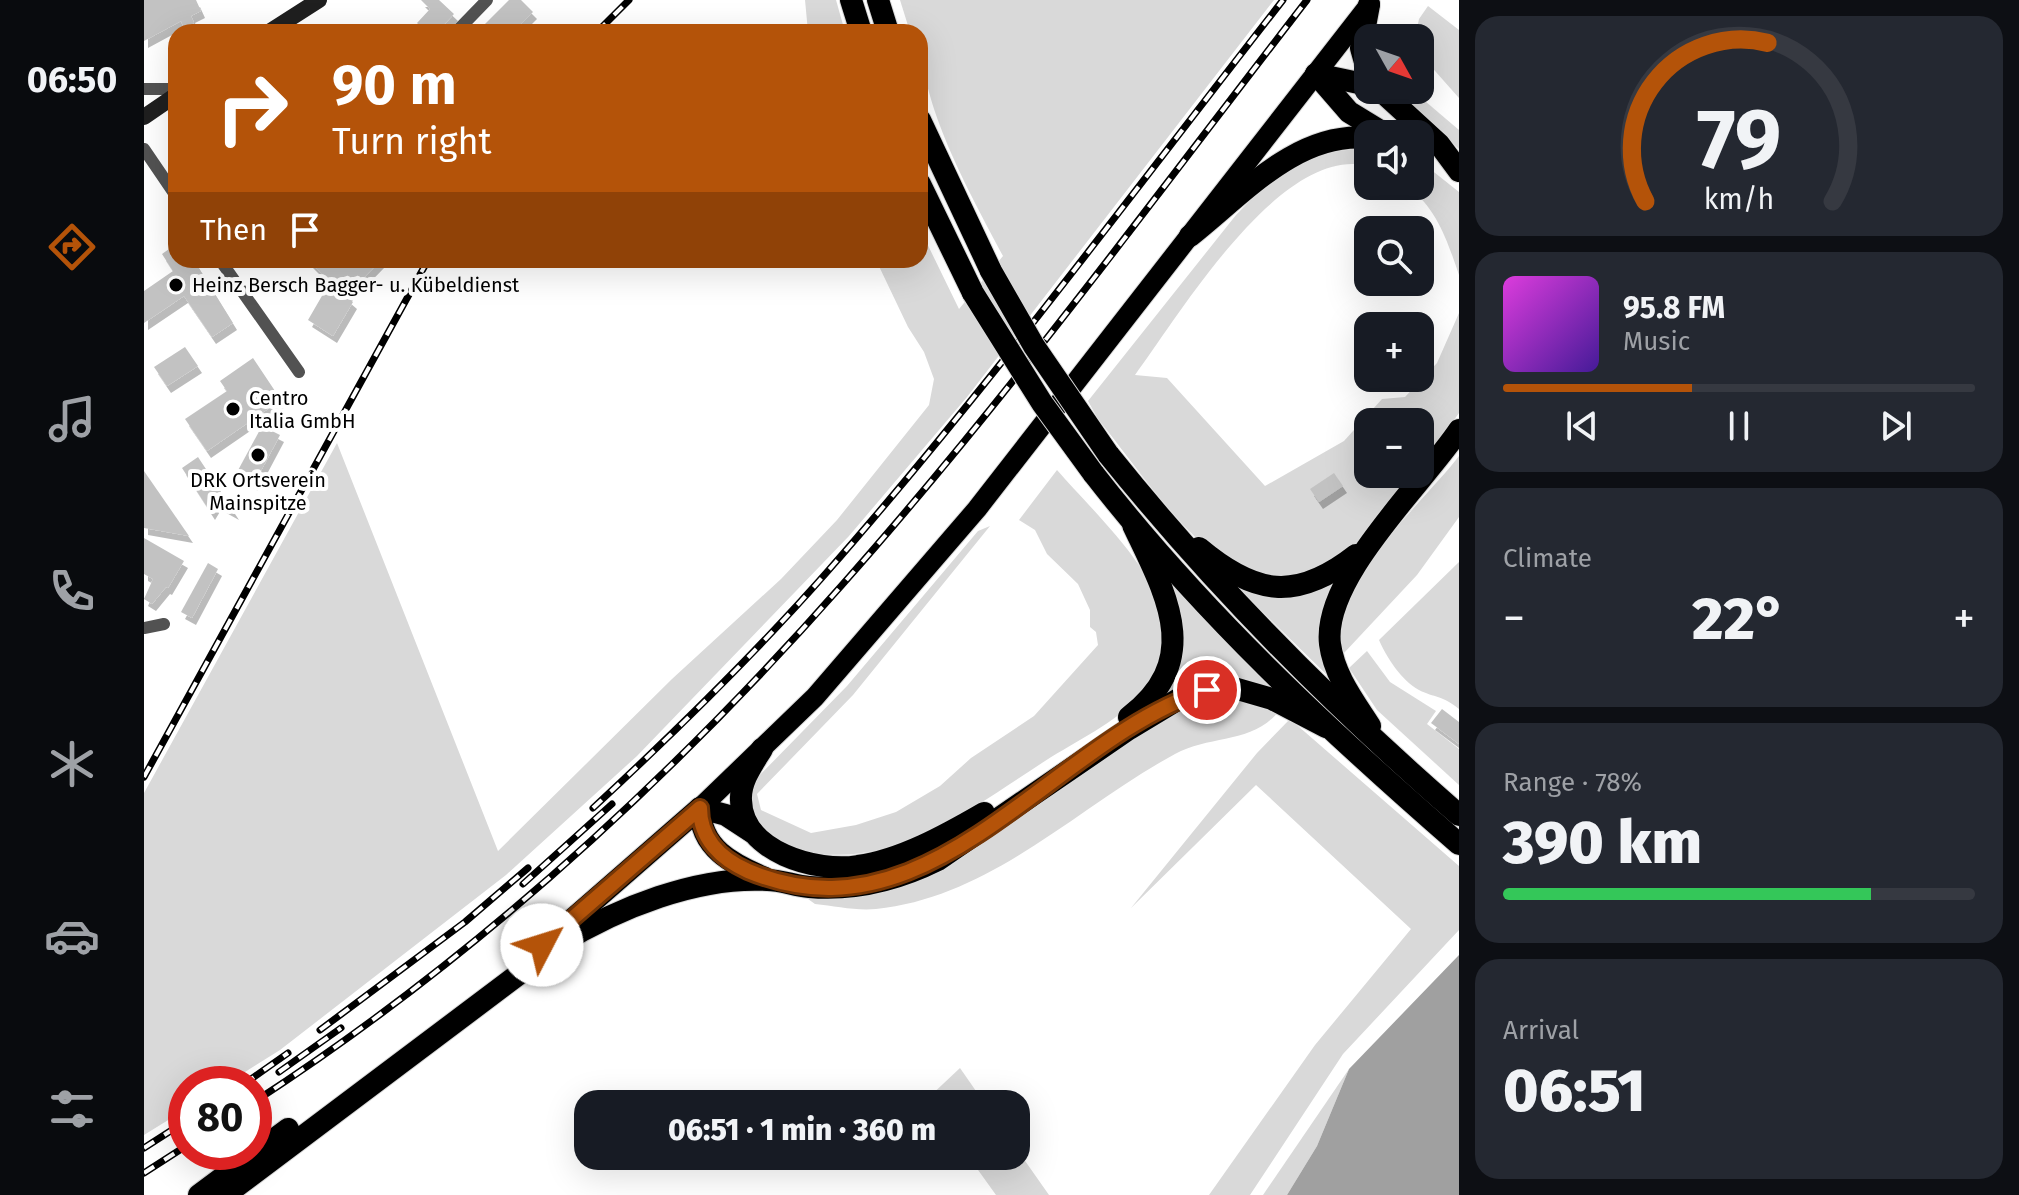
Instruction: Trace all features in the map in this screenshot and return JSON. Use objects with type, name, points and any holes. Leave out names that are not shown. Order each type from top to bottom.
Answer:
[{"type":"highway","points":[[851,0],[858,24]]},
{"type":"highway","points":[[878,0],[886,24]]},
{"type":"highway","points":[[1366,24],[1371,3]]},
{"type":"highway","points":[[1316,74],[1354,82]]},
{"type":"highway","points":[[1316,74],[1349,112],[1362,120]]},
{"type":"highway","points":[[1395,104],[1439,144],[1459,171]]},
{"type":"highway","points":[[928,137],[991,271],[1034,346],[1108,454],[1151,508],[1253,623],[1387,753],[1459,815]]},
{"type":"highway","points":[[1190,236],[1286,160],[1331,140],[1354,139]]},
{"type":"highway","points":[[1434,158],[1459,171]]},
{"type":"highway","points":[[928,200],[973,293],[1042,403],[1133,525],[1235,638],[1326,727],[1459,844]]},
{"type":"highway","points":[[1387,753],[1342,682],[1330,641],[1332,618],[1344,585],[1366,547],[1411,495],[1459,430]]},
{"type":"highway","points":[[1151,508],[1237,577],[1264,587],[1287,589],[1309,583],[1334,572],[1366,547]]},
{"type":"highway","points":[[700,808],[726,815],[780,852],[810,864],[841,868],[886,860],[984,813],[1135,713],[1162,678],[1171,650],[1173,626],[1170,603],[1133,525]]},
{"type":"highway","points":[[700,808],[703,831],[717,851],[738,866],[769,879],[807,887],[846,888],[884,882],[921,868],[1157,710],[1207,690],[1234,688],[1255,693],[1326,727]]},
{"type":"highway","points":[[754,833],[741,800],[747,774],[762,749]]},
{"type":"highway","points":[[481,1001],[700,808]]},
{"type":"highway","points":[[225,1195],[559,944],[614,915],[676,894],[769,879]]},
{"type":"highway","points":[[199,1195],[542,945]]},
{"type":"main road","points":[[282,24],[319,0]]},
{"type":"main road","points":[[700,808],[762,749],[885,619],[1027,447],[1371,3]]},
{"type":"main road","points":[[144,117],[168,98]]},
{"type":"street","points":[[464,24],[487,0]]},
{"type":"street","points":[[144,89],[168,91]]},
{"type":"street","points":[[144,149],[168,184]]},
{"type":"street","points":[[225,268],[299,372]]},
{"type":"street","points":[[144,628],[164,624]]},
{"type":"shaded area","points":[[805,0],[836,0],[843,24],[807,24]]},
{"type":"shaded area","points":[[900,0],[1274,0],[967,397],[849,536],[637,756],[506,875],[280,1050],[255,1066],[168,1066],[168,1120],[144,1135],[144,793],[337,443],[498,851],[672,679],[781,579],[837,520],[929,405],[934,379],[924,352],[908,327],[880,268],[928,268],[928,245],[959,309],[1003,256],[937,118],[928,89],[928,24],[908,24]]},
{"type":"shaded area","points":[[1428,6],[1459,30],[1459,98],[1434,70],[1434,24],[1418,24]]},
{"type":"shaded area","points":[[1410,104],[1428,104],[1459,130],[1459,149],[1434,126],[1434,120],[1428,120]]},
{"type":"shaded area","points":[[1354,149],[1354,166],[1335,166],[1301,181],[1268,206],[1206,276],[1135,375],[1167,378],[1265,486],[1344,441],[1354,430],[1354,488],[1404,488],[1367,534],[1344,555],[1305,575],[1265,581],[1233,568],[1190,531],[1150,486],[1098,419],[1088,401],[1236,215],[1266,184],[1311,155]]},
{"type":"shaded area","points":[[1434,172],[1459,192],[1459,275],[1446,238],[1422,200],[1434,200]]},
{"type":"shaded area","points":[[1459,313],[1459,413],[1434,448],[1434,408],[1374,408],[1382,399],[1405,397],[1410,392],[1434,392],[1434,366]]},
{"type":"shaded area","points":[[1459,456],[1459,517],[1417,575],[1344,653],[1340,630],[1346,604],[1360,577],[1401,522]]},
{"type":"shaded area","points":[[1057,470],[1137,562],[1160,603],[1165,623],[1165,642],[1156,672],[1146,689],[1119,715],[991,797],[903,843],[841,855],[801,851],[766,836],[752,819],[747,796],[755,780],[847,686],[978,531],[990,526],[853,695],[757,794],[761,810],[811,833],[856,825],[896,812],[940,786],[971,758],[1034,716],[1098,645],[1096,632],[1090,627],[1090,610],[1078,584],[1047,554],[1035,530],[1019,520]]},
{"type":"shaded area","points":[[1459,562],[1459,709],[1419,690],[1406,680],[1390,661],[1379,640]]},
{"type":"shaded area","points":[[1157,569],[1271,687],[1238,680],[1147,709],[1168,679]]},
{"type":"shaded area","points":[[1342,576],[1334,682],[1228,578]]},
{"type":"shaded area","points":[[1367,651],[1390,682],[1436,711],[1427,724],[1459,749],[1459,785],[1377,710],[1349,668]]},
{"type":"shaded area","points":[[1235,696],[1279,711],[1257,729],[1175,754],[996,869],[918,901],[876,909],[815,904],[808,899],[812,894],[848,893],[1192,701]]},
{"type":"shaded area","points":[[1290,719],[1459,866],[1459,930],[1343,1054],[1250,1195],[1209,1195],[1315,1045],[1411,929],[1256,785],[1131,908],[1257,753]]},
{"type":"shaded area","points":[[1459,955],[1459,1195],[1287,1195],[1317,1146],[1349,1069]]},
{"type":"shaded area","points":[[960,1068],[975,1090],[937,1090]]},
{"type":"shaded area","points":[[1349,1069],[1317,1146],[1287,1195],[1263,1195]]},
{"type":"shaded area","points":[[1030,1168],[1049,1195],[996,1195],[978,1170]]},
{"type":"building","points":[[144,0],[196,0],[201,11],[191,16],[194,23],[182,24],[181,21],[168,24],[168,28],[144,41]]},
{"type":"building","points":[[421,0],[439,0],[454,14],[445,24],[418,24],[430,9]]},
{"type":"building","points":[[509,0],[521,0],[533,12],[521,24],[485,24]]},
{"type":"building","points":[[168,250],[168,263],[162,254]]},
{"type":"building","points":[[171,268],[199,268],[233,323],[212,337],[184,296],[144,323],[144,291],[173,271]]},
{"type":"building","points":[[316,268],[373,268],[346,296],[353,302],[333,336],[308,320],[330,282]]},
{"type":"building","points":[[185,347],[198,366],[167,386],[154,367]]},
{"type":"building","name":"Centro Italia GmbH","points":[[253,358],[281,400],[207,451],[185,419],[227,391],[220,381]]},
{"type":"building","name":"DRK Ortsverein Mainspitze","points":[[262,426],[280,435],[254,484],[236,474]]},
{"type":"building","points":[[198,457],[235,513],[217,503],[211,513],[182,468]]},
{"type":"building","points":[[144,471],[189,536],[144,528]]},
{"type":"building","points":[[1334,473],[1343,486],[1319,502],[1310,489]]},
{"type":"building","points":[[144,538],[184,561],[168,588],[152,604],[144,599],[153,579],[144,574]]},
{"type":"building","points":[[208,563],[218,569],[192,618],[181,612]]},
{"type":"building","points":[[1442,709],[1459,722],[1459,744],[1431,723]]},
{"type":"railway","points":[[605,24],[629,0]]},
{"type":"railway","points":[[593,808],[742,663],[887,503],[1059,289],[1283,0]]},
{"type":"railway","points":[[272,1090],[414,989],[566,863],[638,797],[776,657],[963,443],[1307,0]]},
{"type":"railway","points":[[144,777],[424,268]]},
{"type":"railway","points":[[523,884],[612,804]]},
{"type":"railway","points":[[320,1030],[465,922],[528,868]]},
{"type":"railway","points":[[279,1072],[341,1028]]},
{"type":"railway","points":[[270,1066],[288,1053]]},
{"type":"railway","points":[[144,1148],[168,1133]]},
{"type":"railway","points":[[144,1173],[168,1158]]},
{"type":"place","name":"Heinz Bersch Bagger- u. Kübeldienst","points":[[176,285]]},
{"type":"place","name":"Centro Italia GmbH","points":[[233,409]]},
{"type":"place","name":"DRK Ortsverein Mainspitze","points":[[258,455]]},
{"type":"route","points":[[542,945],[700,808],[700,823],[706,838],[717,851],[738,866],[769,879],[826,888],[884,882],[938,860],[1157,710],[1182,697],[1207,690]]}]
